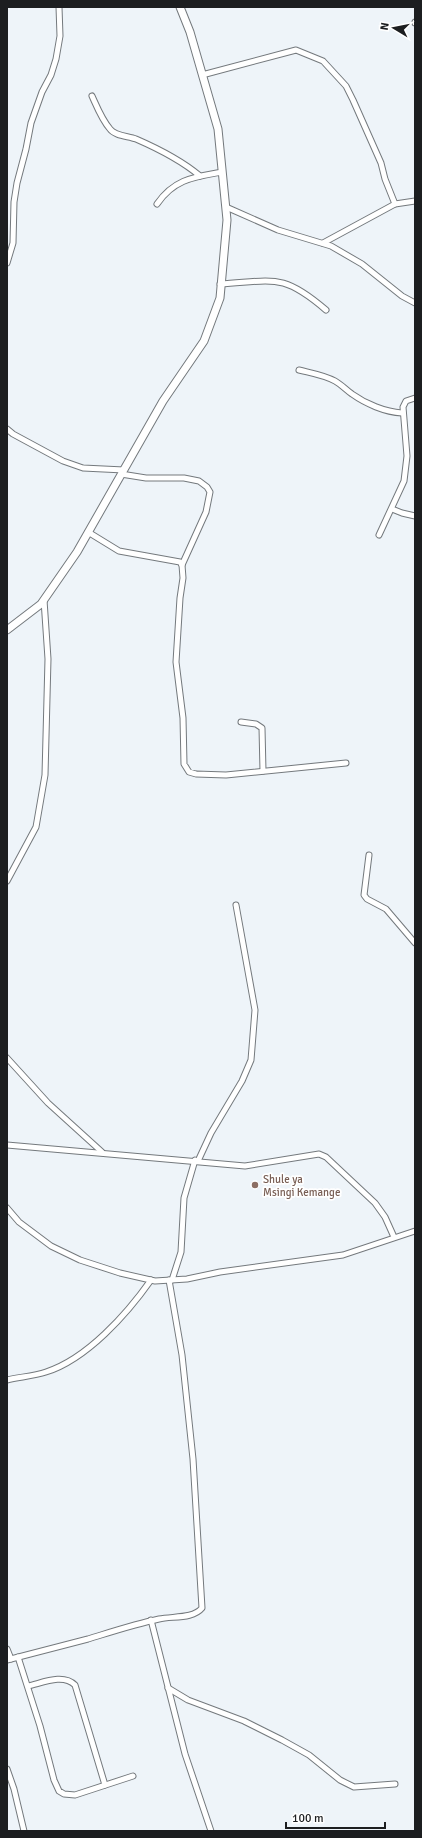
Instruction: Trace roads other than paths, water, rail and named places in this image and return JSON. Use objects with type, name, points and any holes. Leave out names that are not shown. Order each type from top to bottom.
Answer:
[{"type":"main road","points":[[7,630],[41,604],[77,552],[163,401],[204,341],[220,298],[220,284],[227,220],[218,129],[190,32],[180,7]]},
{"type":"street","points":[[7,263],[13,243],[14,202],[17,183],[31,123],[56,59],[60,36],[59,7]]},
{"type":"street","points":[[202,75],[296,50],[323,62],[346,86],[354,100],[381,163],[385,179],[395,204]]},
{"type":"street","points":[[92,96],[112,132],[135,139],[172,156],[185,163],[200,176]]},
{"type":"street","points":[[157,204],[168,190],[179,182],[222,172]]},
{"type":"street","points":[[323,243],[395,204],[415,202]]},
{"type":"street","points":[[226,207],[278,230],[331,246],[362,264],[402,296],[415,303]]},
{"type":"street","points":[[220,284],[265,279],[278,280],[301,290],[326,310]]},
{"type":"street","points":[[299,370],[324,376],[335,381],[355,396],[370,404],[402,413]]},
{"type":"street","points":[[379,535],[404,481],[407,456],[402,413],[406,401],[415,398]]},
{"type":"street","points":[[7,429],[13,434],[63,461],[83,468],[122,472],[146,478],[184,478],[200,481],[210,492],[206,512],[182,565],[183,578],[180,598],[176,662],[183,718],[184,764],[189,772],[196,774],[226,775],[346,763]]},
{"type":"street","points":[[392,509],[415,516]]},
{"type":"street","points":[[88,532],[119,551],[180,562],[182,565]]},
{"type":"street","points":[[7,882],[36,827],[45,775],[48,659],[44,600]]},
{"type":"street","points":[[242,722],[256,724],[262,728],[262,771]]},
{"type":"street","points":[[369,855],[364,895],[367,899],[386,909],[415,943]]},
{"type":"street","points":[[7,1650],[9,1660],[151,1620],[172,1616],[191,1616],[198,1613],[202,1608],[193,1459],[182,1355],[171,1280],[181,1252],[184,1198],[197,1160],[242,1081],[251,1060],[255,1010],[236,905]]},
{"type":"street","points":[[7,1058],[48,1103],[102,1152]]},
{"type":"street","points":[[7,1145],[197,1160],[246,1166],[319,1154],[326,1157],[375,1203],[385,1217],[394,1237]]},
{"type":"street","points":[[7,1208],[19,1222],[51,1246],[80,1260],[120,1273],[151,1280],[171,1280],[343,1255],[415,1231]]},
{"type":"street","points":[[7,1380],[47,1372],[75,1358],[110,1328],[140,1295],[151,1280]]},
{"type":"street","points":[[151,1620],[185,1754],[211,1831]]},
{"type":"street","points":[[18,1657],[28,1686],[56,1787],[64,1794],[75,1796],[133,1776]]},
{"type":"street","points":[[28,1686],[58,1679],[71,1681],[75,1685],[105,1785]]},
{"type":"street","points":[[168,1688],[188,1700],[244,1720],[282,1740],[309,1755],[340,1780],[354,1787],[395,1784]]},
{"type":"street","points":[[7,1769],[24,1831]]},
{"type":"place","name":"Shule ya Msingi Kemange","points":[[255,1185]]}]
